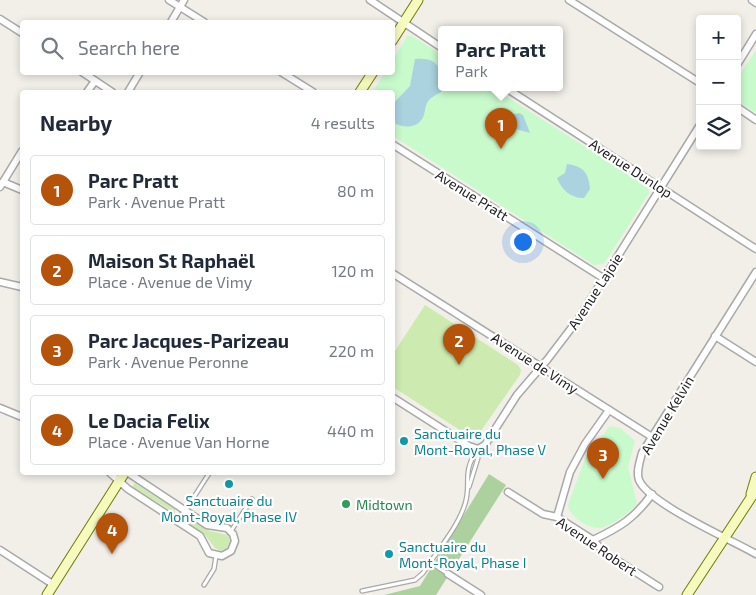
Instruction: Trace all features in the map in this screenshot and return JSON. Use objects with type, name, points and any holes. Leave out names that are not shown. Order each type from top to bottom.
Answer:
[{"type":"main road","points":[[395,36],[418,0]]},
{"type":"main road","points":[[361,90],[370,75]]},
{"type":"main road","points":[[47,595],[124,475]]},
{"type":"main road","points":[[687,595],[754,492],[756,477]]},
{"type":"street","points":[[169,0],[201,20]]},
{"type":"street","points":[[172,20],[184,0]]},
{"type":"street","points":[[370,0],[438,45]]},
{"type":"street","points":[[569,0],[696,81]]},
{"type":"street","points":[[752,0],[756,3]]},
{"type":"street","points":[[0,19],[20,33]]},
{"type":"street","points":[[740,60],[756,34]]},
{"type":"street","points":[[86,75],[109,90]]},
{"type":"street","points":[[129,90],[138,75]]},
{"type":"street","points":[[286,75],[310,90]]},
{"type":"street","points":[[88,90],[95,81]]},
{"type":"street","name":"Avenue Dunlop","points":[[511,91],[756,249]]},
{"type":"street","points":[[741,110],[756,120]]},
{"type":"street","name":"Avenue Lajoie","points":[[478,449],[485,445],[517,395],[578,318],[696,131]]},
{"type":"street","name":"Avenue Pratt","points":[[395,146],[603,278]]},
{"type":"street","points":[[20,154],[1,184],[20,189]]},
{"type":"street","name":"Avenue Kelvin","points":[[652,494],[640,480],[638,474],[642,454],[756,272]]},
{"type":"street","name":"Avenue de Vimy","points":[[395,274],[652,438]]},
{"type":"street","points":[[0,282],[20,287]]},
{"type":"street","points":[[715,336],[756,362]]},
{"type":"street","points":[[395,399],[469,446],[478,449]]},
{"type":"street","points":[[0,408],[20,416]]},
{"type":"street","points":[[557,517],[564,487],[573,465],[609,410]]},
{"type":"street","points":[[112,475],[119,482],[200,536],[206,549],[216,555],[225,555],[231,551],[235,541],[231,531],[222,526],[207,525],[131,475]]},
{"type":"street","name":"Avenue Robert","points":[[508,492],[543,514],[557,517],[593,540],[604,552],[659,587]]},
{"type":"street","points":[[593,540],[624,524],[640,510],[652,494],[723,538],[735,541],[756,554]]},
{"type":"street","points":[[0,550],[54,585]]},
{"type":"street","points":[[448,574],[481,595]]},
{"type":"lane","points":[[468,487],[466,481],[468,470],[478,449]]},
{"type":"lane","points":[[362,591],[415,580],[430,562],[463,510],[468,487],[472,481],[478,449]]},
{"type":"lane","points":[[176,520],[185,511],[208,475]]},
{"type":"lane","points":[[231,531],[252,499]]},
{"type":"lane","points":[[204,585],[217,562],[216,555]]},
{"type":"lane","points":[[430,562],[448,574]]},
{"type":"green space","points":[[407,36],[412,36],[438,52],[438,91],[498,91],[648,187],[649,193],[604,264],[594,265],[395,137],[395,90],[373,90],[384,75],[395,75],[395,57]]},
{"type":"green space","points":[[756,50],[756,113],[741,104],[741,73]]},
{"type":"green space","points":[[425,305],[518,365],[521,370],[520,375],[476,438],[472,438],[395,388],[395,351]]},
{"type":"green space","points":[[610,426],[620,428],[635,441],[628,467],[637,503],[625,515],[598,528],[584,524],[575,517],[568,505],[586,456]]},
{"type":"green space","points":[[489,474],[506,485],[436,595],[384,595],[420,586]]},
{"type":"green space","points":[[135,483],[175,509],[175,513],[132,487]]},
{"type":"green space","points":[[186,516],[210,531],[228,535],[230,541],[227,548],[221,551],[215,548],[205,535],[183,520]]},
{"type":"water","points":[[415,59],[429,60],[437,65],[438,91],[442,91],[429,100],[423,117],[416,125],[404,126],[396,124],[395,102],[410,86]]},
{"type":"water","points":[[519,113],[523,115],[530,133],[492,125],[499,118]]},
{"type":"water","points":[[567,164],[581,169],[587,175],[590,189],[584,198],[575,197],[564,190],[557,178],[565,173]]},
{"type":"place","name":"Parc Pratt","points":[[501,149]]},
{"type":"place","name":"Maison St Raphaël","points":[[459,365]]},
{"type":"place","name":"Sanctuaire du Mont-Royal, Phase V","points":[[404,441]]},
{"type":"place","name":"Parc Jacques-Parizeau","points":[[603,479]]},
{"type":"place","name":"Sanctuaire du Mont-Royal, Phase IV","points":[[229,484]]},
{"type":"place","name":"Midtown","points":[[346,504]]},
{"type":"place","name":"Le Dacia Felix","points":[[112,554]]},
{"type":"place","name":"Sanctuaire du Mont-Royal, Phase I","points":[[389,554]]}]
